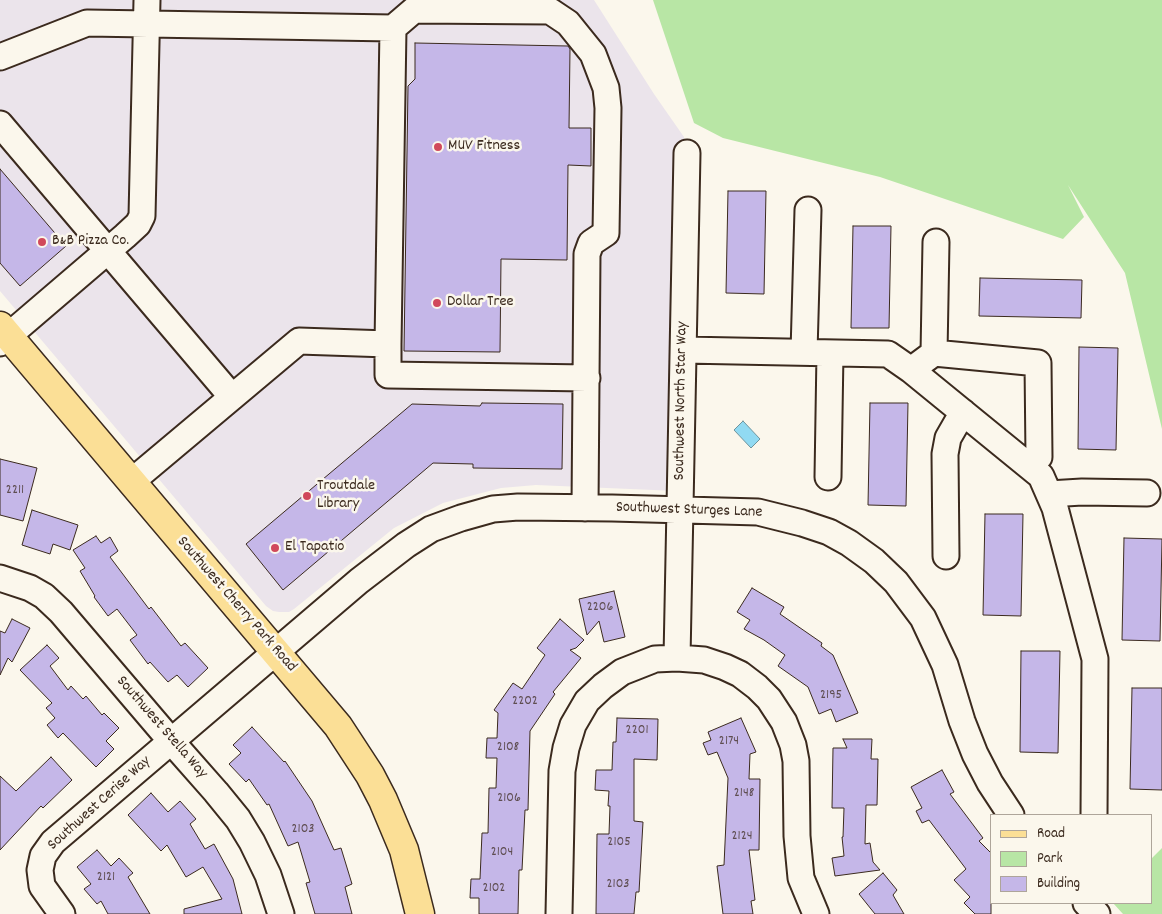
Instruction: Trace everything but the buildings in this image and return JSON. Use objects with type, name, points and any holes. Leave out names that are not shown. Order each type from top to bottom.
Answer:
[{"type":"main road","name":"Southwest Cherry Park Road","points":[[3,335],[131,482],[338,726],[370,775],[383,800],[404,850],[420,914]]},
{"type":"street","points":[[0,57],[87,23],[146,12],[393,28],[414,10],[550,11],[568,23],[593,54],[606,88],[608,108],[606,233],[591,243],[587,254],[584,508]]},
{"type":"street","points":[[3,335],[107,252],[138,224],[142,216],[146,12]]},
{"type":"street","points":[[393,28],[388,375],[587,378]]},
{"type":"street","points":[[0,124],[232,398]]},
{"type":"street","name":"Southwest North Star Way","points":[[677,658],[687,153]]},
{"type":"street","points":[[804,352],[808,210]]},
{"type":"street","points":[[934,352],[936,242]]},
{"type":"street","points":[[131,482],[299,341],[388,344]]},
{"type":"street","points":[[684,350],[888,354],[911,370],[1041,476],[1055,508],[1095,659],[1094,814]]},
{"type":"street","points":[[911,370],[934,352],[1038,363],[1039,457],[1029,466]]},
{"type":"street","points":[[828,477],[830,353]]},
{"type":"street","points":[[946,556],[945,454],[948,438],[963,412]]},
{"type":"street","points":[[1049,494],[1082,492],[1147,493]]},
{"type":"street","name":"Southwest Sturges Lane","points":[[276,653],[359,581],[406,544],[431,529],[461,518],[493,509],[518,507],[758,512],[829,532],[874,561],[896,582],[923,618],[945,665],[962,722],[975,754],[1009,814]]},
{"type":"street","name":"Southwest Stella Way","points":[[0,578],[30,588],[44,596],[61,612],[170,741],[216,792],[252,842],[268,874],[281,914]]},
{"type":"street","name":"Southwest Cerise Way","points":[[62,914],[42,886],[40,870],[43,856],[53,842],[276,653]]},
{"type":"street","points":[[559,914],[562,771],[573,725],[587,701],[622,672],[655,659],[677,658],[704,660],[740,674],[769,699],[784,722],[793,745],[796,761],[797,836],[801,878],[816,914]]},
{"type":"street","points":[[1087,904],[1097,914]]},
{"type":"shaded area","points":[[0,0],[594,0],[684,137],[677,491],[536,485],[501,488],[443,503],[394,528],[289,612],[273,611],[266,606],[0,291]]},
{"type":"green space","points":[[653,0],[1162,0],[1162,429],[1125,273],[1068,185],[1084,217],[1063,239],[880,177],[723,138],[694,123]]},
{"type":"green space","points":[[1162,848],[1162,914],[1123,914],[1114,904],[1152,904],[1152,858]]},
{"type":"water","points":[[743,421],[760,439],[751,448],[734,430]]},
{"type":"place","name":"MUV Fitness","points":[[438,147]]},
{"type":"place","name":"B&B Pizza Co.","points":[[42,242]]},
{"type":"place","name":"Dollar Tree","points":[[437,303]]},
{"type":"place","name":"Troutdale Library","points":[[307,496]]},
{"type":"place","name":"El Tapatio","points":[[275,548]]}]
